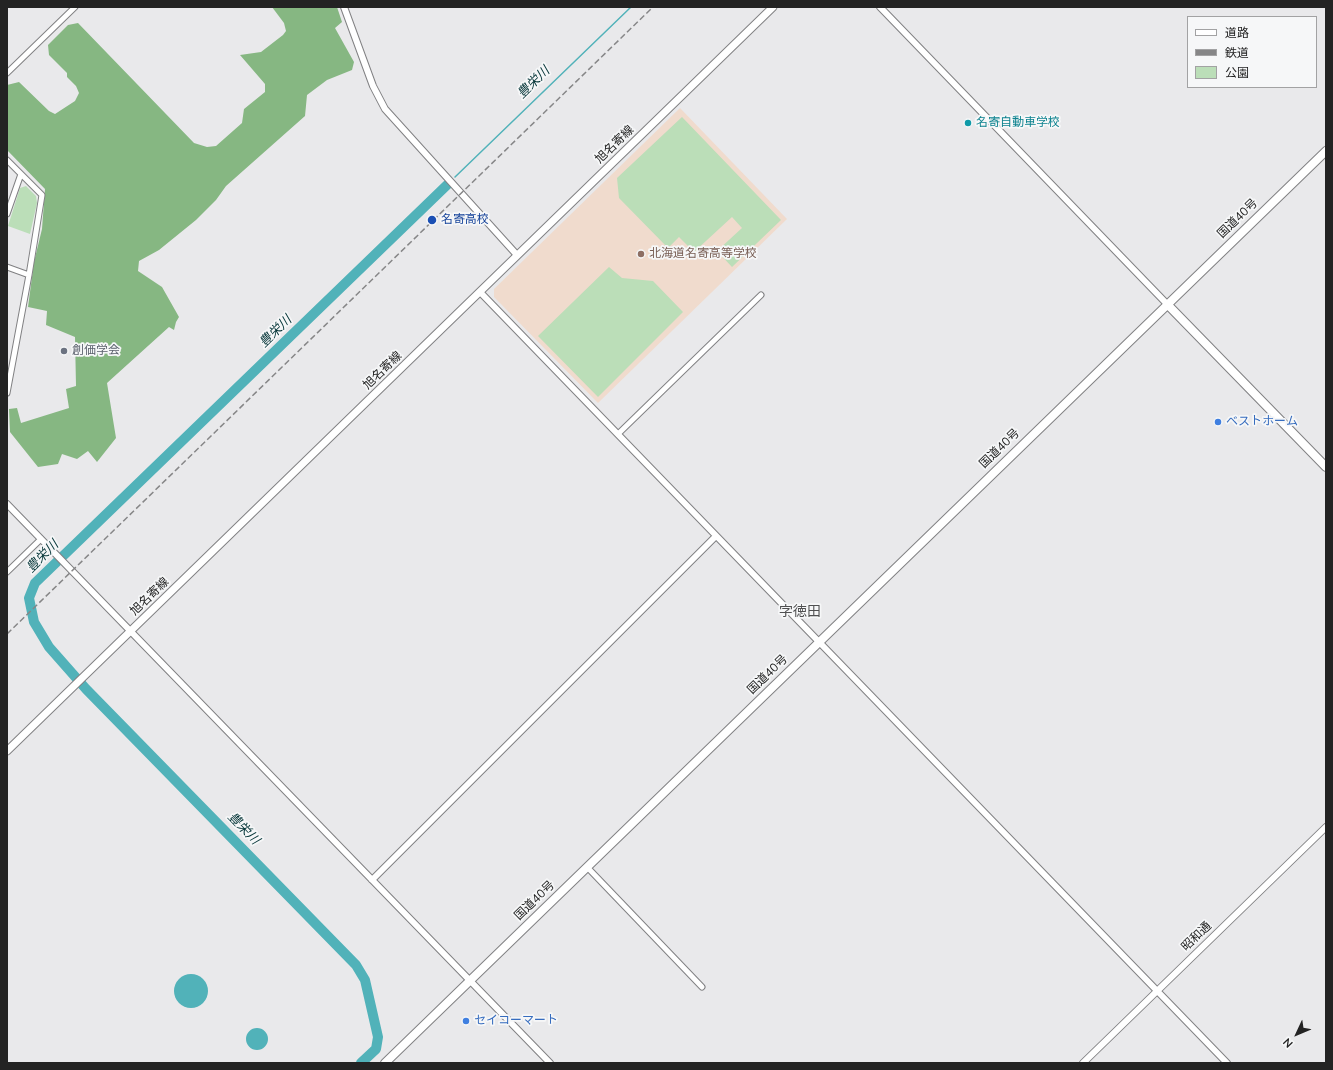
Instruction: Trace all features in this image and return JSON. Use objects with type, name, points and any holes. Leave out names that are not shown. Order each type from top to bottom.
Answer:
[{"type":"highway","name":"国道40号","points":[[385,1063],[1326,151]]},
{"type":"highway","points":[[1167,304],[1326,467]]},
{"type":"main road","name":"旭名寄線","points":[[7,751],[773,7]]},
{"type":"street","points":[[7,73],[75,7]]},
{"type":"street","points":[[344,7],[373,86],[385,108],[518,254]]},
{"type":"street","points":[[880,7],[1167,304]]},
{"type":"street","points":[[7,160],[42,195],[29,275],[10,361],[7,393]]},
{"type":"street","points":[[7,214],[21,174]]},
{"type":"street","points":[[7,267],[29,275]]},
{"type":"street","points":[[480,292],[1226,1063]]},
{"type":"street","points":[[618,434],[761,294]]},
{"type":"street","points":[[7,504],[550,1063]]},
{"type":"street","points":[[372,880],[716,536]]},
{"type":"street","points":[[7,572],[41,539]]},
{"type":"street","name":"昭和通","points":[[1083,1063],[1326,827]]},
{"type":"street","points":[[587,867],[702,987]]},
{"type":"shaded area","name":"北海道名寄高等学校","points":[[680,108],[787,219],[598,403],[494,297],[494,289]]},
{"type":"green space","points":[[272,7],[337,7],[342,22],[335,28],[354,62],[352,70],[327,80],[307,95],[305,116],[226,186],[216,200],[196,220],[159,250],[139,261],[138,271],[162,287],[179,317],[174,330],[169,327],[107,383],[116,438],[97,462],[88,451],[77,459],[62,454],[58,464],[38,467],[10,432],[9,409],[17,408],[21,423],[69,408],[66,389],[76,386],[75,337],[46,325],[47,311],[28,307],[34,262],[42,229],[45,189],[7,150],[7,85],[19,82],[49,111],[55,114],[75,101],[79,93],[76,86],[67,77],[67,73],[49,55],[48,45],[68,25],[78,23],[194,143],[207,147],[216,146],[242,123],[244,109],[265,92],[265,84],[240,55],[261,52],[286,31],[284,23]]},
{"type":"green space","points":[[682,117],[781,220],[732,267],[717,251],[742,228],[732,217],[694,252],[679,237],[668,248],[619,198],[617,178]]},
{"type":"green space","points":[[26,186],[36,196],[37,203],[30,234],[8,226],[20,188]]},
{"type":"green space","points":[[609,267],[622,278],[653,281],[683,312],[598,397],[538,336]]},
{"type":"water","points":[[191,974],[203,979],[208,991],[203,1003],[191,1008],[179,1003],[174,991],[179,979]]},
{"type":"water","points":[[257,1028],[265,1031],[268,1039],[265,1047],[257,1050],[249,1047],[246,1039],[249,1031]]},
{"type":"waterway","name":"豊栄川","points":[[455,177],[631,7]]},
{"type":"waterway","name":"豊栄川","points":[[361,1063],[376,1049],[378,1037],[365,980],[356,965],[86,689],[49,647],[34,622],[29,598],[35,583],[447,185]]},
{"type":"railway","points":[[7,634],[653,7]]},
{"type":"place","name":"名寄自動車学校","points":[[968,123]]},
{"type":"place","name":"名寄高校","points":[[432,220]]},
{"type":"place","name":"北海道名寄高等学校","points":[[641,254]]},
{"type":"place","name":"創価学会","points":[[64,351]]},
{"type":"place","name":"ベストホーム","points":[[1218,422]]},
{"type":"place","name":"セイコーマート","points":[[466,1021]]},
{"type":"district","name":"字徳田","points":[[800,613]]}]
